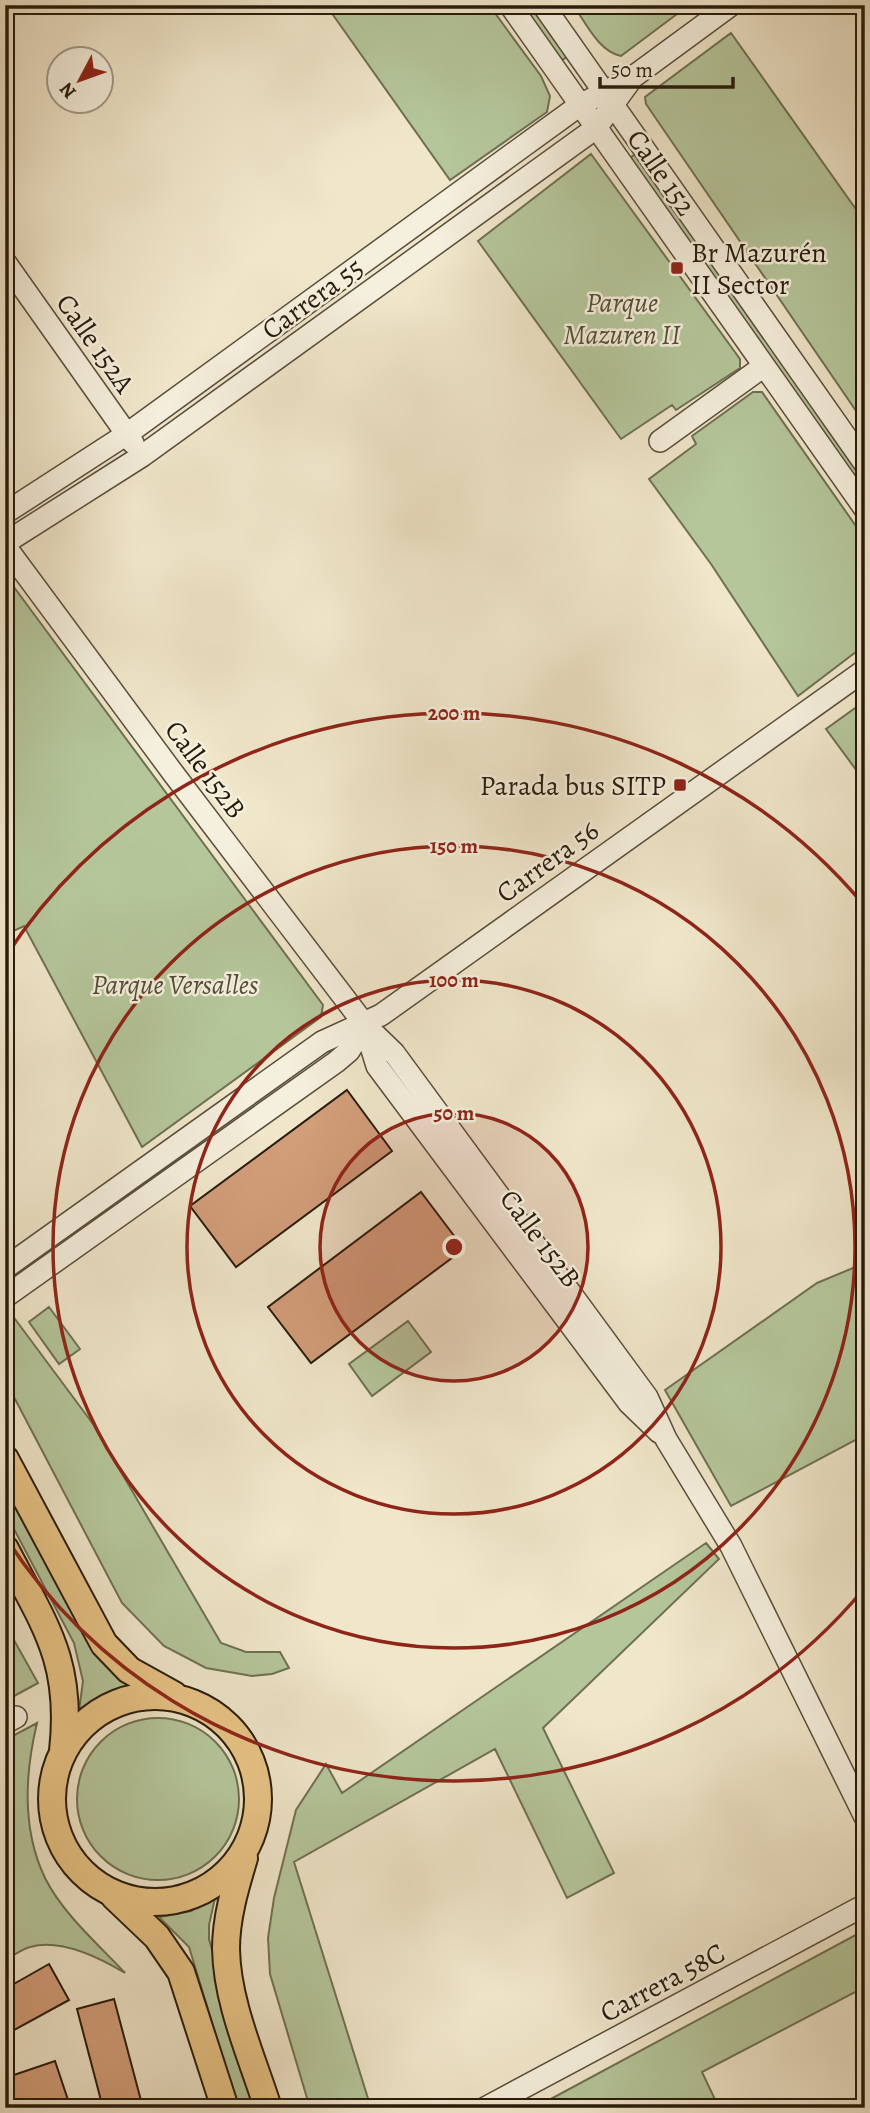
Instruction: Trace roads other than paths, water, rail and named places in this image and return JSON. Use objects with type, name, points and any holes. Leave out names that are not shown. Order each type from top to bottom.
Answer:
[{"type":"main road","points":[[5,1458],[104,1644],[129,1670],[205,1708],[223,1722],[239,1739],[250,1760],[259,1806],[233,1896],[227,1957],[232,1994],[268,2108]]},
{"type":"main road","points":[[5,1549],[60,1661],[66,1699],[63,1751],[53,1782],[52,1799],[57,1831],[64,1847],[83,1873],[111,1892],[157,1937],[181,1972],[225,2108]]},
{"type":"main road","points":[[63,1751],[84,1724],[114,1704],[149,1696],[185,1700]]},
{"type":"main road","points":[[111,1892],[143,1901],[177,1900],[218,1882],[235,1866],[247,1847]]},
{"type":"street","name":"Calle 152","points":[[510,5],[865,509]]},
{"type":"street","name":"Calle 152","points":[[543,5],[865,464]]},
{"type":"street","name":"Carrera 55","points":[[5,545],[142,456],[596,128],[609,98],[633,77],[732,5]]},
{"type":"street","name":"Carrera 55","points":[[5,513],[127,434],[580,105],[609,98]]},
{"type":"street","name":"Calle 152A","points":[[5,262],[142,456]]},
{"type":"street","points":[[660,441],[764,366]]},
{"type":"street","name":"Calle 152B","points":[[5,545],[173,773],[365,1025],[377,1066],[629,1403],[666,1439],[731,1546],[865,1817]]},
{"type":"street","name":"Carrera 56","points":[[5,1268],[322,1042],[365,1025],[865,670]]},
{"type":"street","name":"Carrera 56","points":[[5,1297],[336,1062],[349,1051],[365,1025]]},
{"type":"street","name":"Carrera 58C","points":[[485,2108],[865,1905]]},
{"type":"place","name":"Br Mazurén II Sector","points":[[677,268]]},
{"type":"place","name":"Parada bus SITP","points":[[680,785]]},
{"type":"park label","name":"Parque Mazuren II","points":[[622,318]]},
{"type":"park label","name":"Parque Versalles","points":[[175,984]]}]
